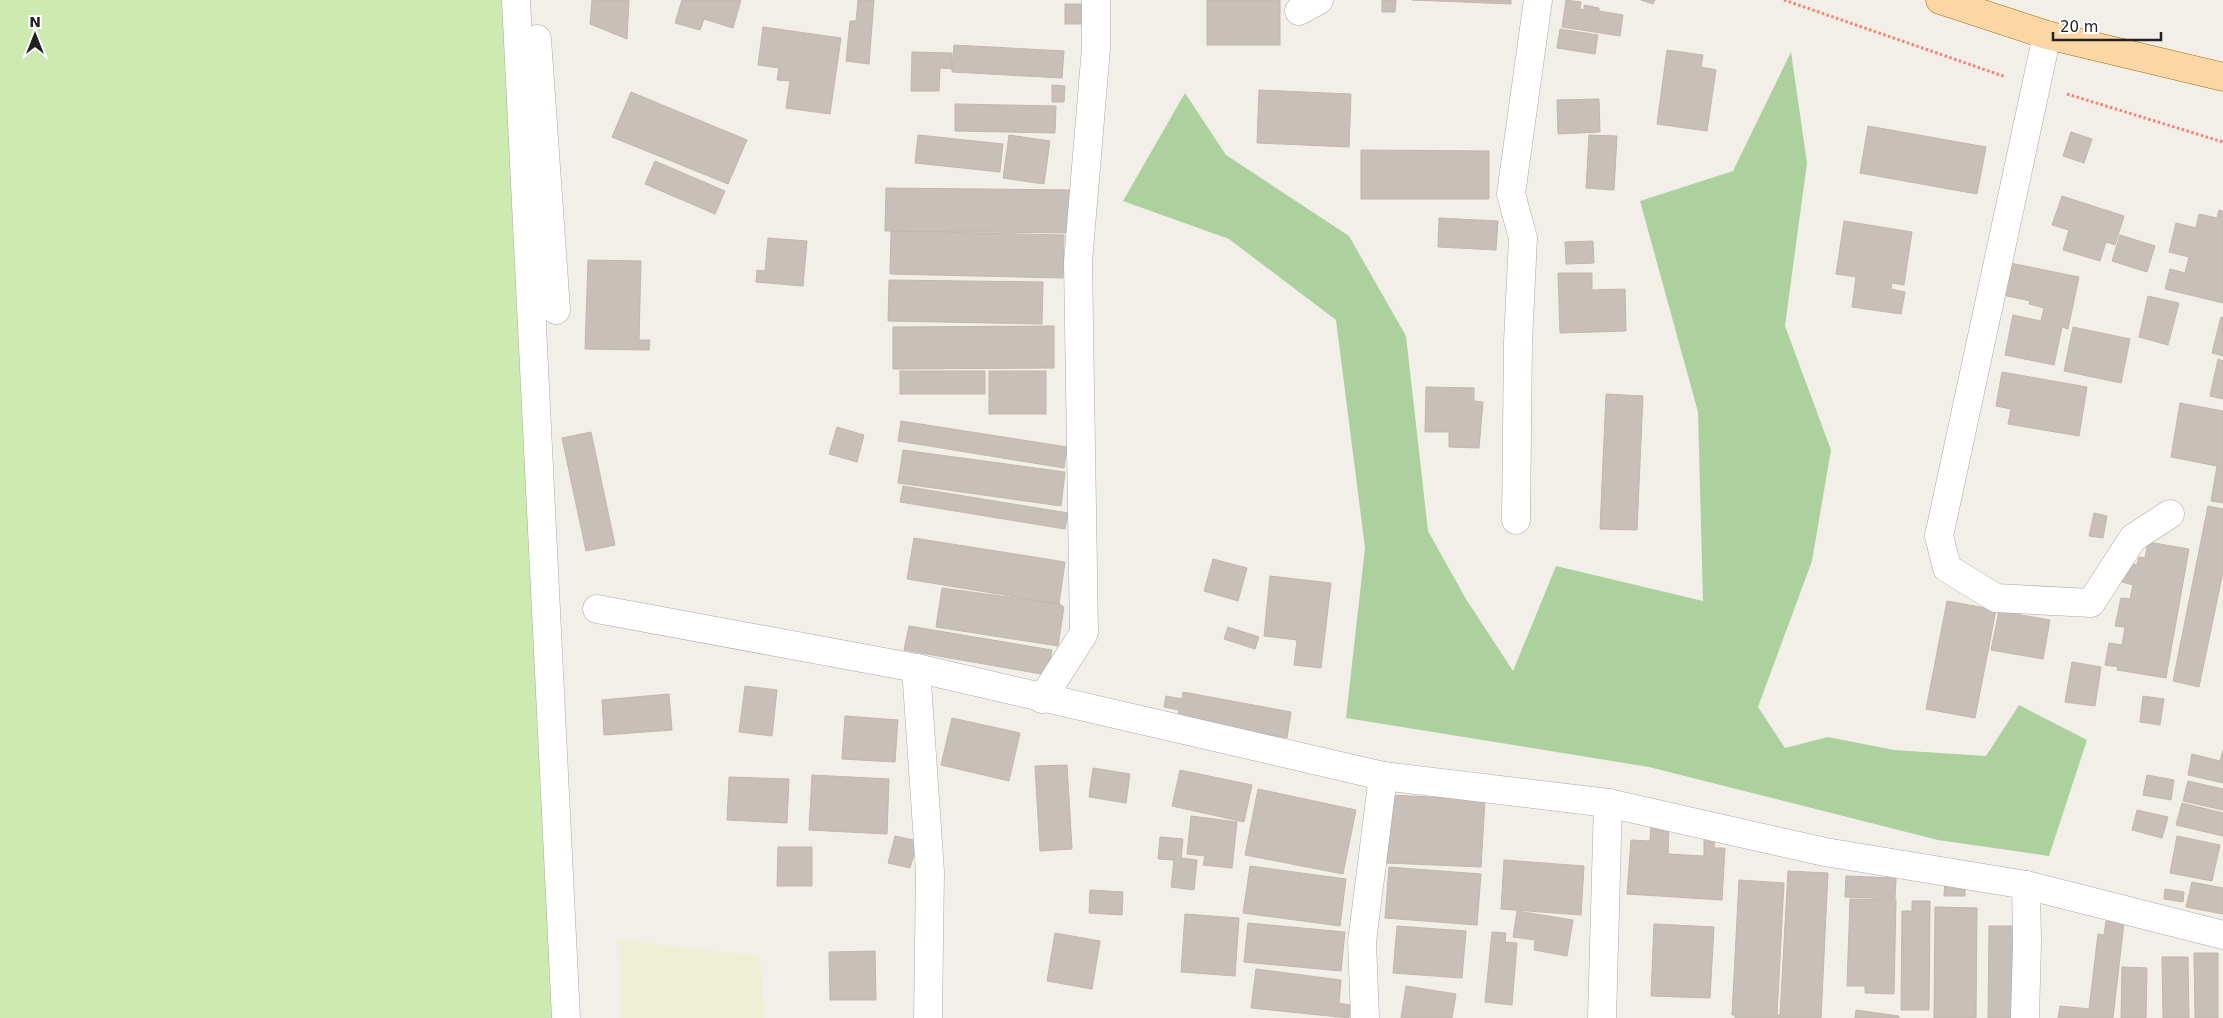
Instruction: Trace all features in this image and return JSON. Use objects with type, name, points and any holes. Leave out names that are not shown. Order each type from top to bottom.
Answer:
[{"type":"main road","points":[[1940,0],[2047,35],[2223,77]]},
{"type":"street","points":[[516,0],[566,1018]]},
{"type":"street","points":[[535,0],[556,310]]},
{"type":"street","points":[[1042,699],[1084,633],[1078,262],[1096,48],[1096,0]]},
{"type":"street","points":[[1516,520],[1518,342],[1523,238],[1511,194],[1538,0]]},
{"type":"street","points":[[2047,35],[1939,536],[1947,568],[1996,598],[2091,603],[2133,538],[2170,514]]},
{"type":"street","points":[[597,610],[916,668],[1042,699],[1383,776],[1608,803],[1825,852],[2026,885],[2223,935]]},
{"type":"street","points":[[916,668],[930,872],[928,1018]]},
{"type":"street","points":[[1366,1018],[1362,942],[1383,776]]},
{"type":"street","points":[[1602,1018],[1608,803]]},
{"type":"street","points":[[2024,1018],[2027,942],[2026,885]]},
{"type":"green space","points":[[0,0],[526,0],[580,1018],[0,1018]]},
{"type":"green space","points":[[1791,52],[1807,163],[1785,326],[1831,450],[1812,561],[1758,707],[1785,748],[1828,737],[1894,750],[1986,756],[2019,705],[2087,740],[2049,856],[1938,840],[1649,767],[1346,718],[1365,548],[1336,320],[1229,239],[1123,201],[1185,93],[1226,155],[1349,236],[1406,336],[1428,531],[1466,599],[1513,671],[1556,566],[1703,601],[1698,412],[1640,201],[1733,171]]},
{"type":"green space","points":[[619,940],[760,956],[764,1018],[620,1018]]},
{"type":"building","points":[[592,0],[629,0],[627,39],[590,24]]},
{"type":"building","points":[[682,0],[741,0],[733,28],[704,19],[700,30],[675,23]]},
{"type":"building","points":[[858,0],[874,0],[869,64],[846,61],[850,21],[856,21]]},
{"type":"building","points":[[1207,0],[1280,0],[1280,45],[1207,45]]},
{"type":"building","points":[[1382,0],[1396,0],[1395,12],[1382,12]]},
{"type":"building","points":[[1412,0],[1511,0],[1511,4]]},
{"type":"building","points":[[1566,0],[1581,2],[1580,9],[1584,10],[1584,5],[1599,8],[1599,11],[1623,15],[1620,36],[1562,27]]},
{"type":"building","points":[[1641,0],[1655,0],[1653,4]]},
{"type":"building","points":[[1065,4],[1081,4],[1081,24],[1065,24]]},
{"type":"building","points":[[763,27],[841,38],[830,114],[786,108],[790,81],[777,80],[779,68],[758,65]]},
{"type":"building","points":[[1560,29],[1598,35],[1595,54],[1557,48]]},
{"type":"building","points":[[954,45],[1064,51],[1062,78],[952,72]]},
{"type":"building","points":[[1667,50],[1703,55],[1701,67],[1716,70],[1707,131],[1657,124]]},
{"type":"building","points":[[912,52],[952,53],[952,69],[940,68],[939,91],[911,91]]},
{"type":"building","points":[[1052,85],[1065,86],[1064,102],[1052,102]]},
{"type":"building","points":[[1259,90],[1351,94],[1349,147],[1257,143]]},
{"type":"building","points":[[631,92],[747,140],[728,184],[612,137]]},
{"type":"building","points":[[1599,99],[1600,132],[1558,134],[1557,100]]},
{"type":"building","points":[[955,104],[1056,106],[1055,133],[955,131]]},
{"type":"building","points":[[1868,126],[1986,147],[1977,194],[1860,173]]},
{"type":"building","points":[[2071,132],[2092,139],[2084,163],[2063,156]]},
{"type":"building","points":[[918,135],[1003,144],[1000,172],[915,163]]},
{"type":"building","points":[[1009,135],[1050,141],[1044,184],[1003,178]]},
{"type":"building","points":[[1589,135],[1617,136],[1614,190],[1586,188]]},
{"type":"building","points":[[1361,150],[1489,151],[1489,199],[1361,199]]},
{"type":"building","points":[[655,161],[725,191],[715,214],[645,184]]},
{"type":"building","points":[[886,188],[1074,190],[1073,233],[885,231]]},
{"type":"building","points":[[2062,196],[2124,216],[2115,245],[2106,242],[2100,261],[2063,250],[2069,230],[2052,225]]},
{"type":"building","points":[[2219,210],[2223,211],[2223,303],[2165,289],[2170,269],[2185,273],[2189,257],[2169,252],[2176,223],[2196,228],[2199,214],[2217,218]]},
{"type":"building","points":[[1439,218],[1498,221],[1496,250],[1438,247]]},
{"type":"building","points":[[1844,221],[1912,232],[1904,285],[1892,283],[1891,289],[1905,292],[1901,314],[1852,307],[1856,277],[1836,274]]},
{"type":"building","points":[[891,231],[1064,235],[1063,278],[890,274]]},
{"type":"building","points":[[2120,235],[2155,246],[2147,272],[2112,261]]},
{"type":"building","points":[[768,238],[807,241],[803,286],[756,282],[757,270],[765,271]]},
{"type":"building","points":[[1593,241],[1594,263],[1566,264],[1565,242]]},
{"type":"building","points":[[588,260],[641,261],[639,340],[650,340],[649,350],[585,349]]},
{"type":"building","points":[[2010,263],[2079,277],[2068,329],[2062,327],[2054,365],[2005,355],[2013,315],[2041,321],[2044,308],[2029,304],[2030,301],[2003,295]]},
{"type":"building","points":[[1558,273],[1592,273],[1592,290],[1625,289],[1626,331],[1560,333]]},
{"type":"building","points":[[889,280],[1043,282],[1042,324],[888,321]]},
{"type":"building","points":[[2148,296],[2179,303],[2168,345],[2139,337]]},
{"type":"building","points":[[2221,317],[2223,318],[2223,356],[2212,353]]},
{"type":"building","points":[[1054,326],[1054,368],[893,369],[893,327]]},
{"type":"building","points":[[2073,327],[2130,339],[2121,383],[2064,371]]},
{"type":"building","points":[[2218,359],[2223,361],[2223,399],[2210,396]]},
{"type":"building","points":[[900,371],[985,371],[985,394],[900,394]]},
{"type":"building","points":[[989,371],[1046,371],[1046,414],[989,414]]},
{"type":"building","points":[[2002,372],[2087,387],[2079,436],[2008,424],[2011,409],[1996,406]]},
{"type":"building","points":[[1426,387],[1474,388],[1474,401],[1483,402],[1479,448],[1449,447],[1449,432],[1425,432]]},
{"type":"building","points":[[1606,394],[1643,396],[1637,530],[1600,529]]},
{"type":"building","points":[[2180,403],[2223,411],[2223,503],[2211,501],[2217,466],[2171,457]]},
{"type":"building","points":[[901,421],[1067,447],[1064,468],[898,441]]},
{"type":"building","points":[[837,427],[864,435],[857,462],[829,454]]},
{"type":"building","points":[[591,432],[615,545],[586,551],[562,438]]},
{"type":"building","points":[[903,450],[1065,472],[1061,506],[898,483]]},
{"type":"building","points":[[903,486],[1068,513],[1065,529],[900,502]]},
{"type":"building","points":[[2208,506],[2223,509],[2223,572],[2199,687],[2173,681]]},
{"type":"building","points":[[2094,513],[2107,516],[2103,538],[2089,536]]},
{"type":"building","points":[[914,538],[1065,562],[1059,604],[907,579]]},
{"type":"building","points":[[2148,542],[2189,549],[2166,678],[2117,670],[2118,667],[2105,665],[2109,643],[2122,645],[2125,627],[2115,626],[2121,598],[2130,599],[2133,585],[2122,582],[2125,563],[2137,565],[2139,557],[2145,558]]},
{"type":"building","points":[[1213,559],[1247,568],[1238,601],[1204,591]]},
{"type":"building","points":[[1270,576],[1331,583],[1321,668],[1294,665],[1297,640],[1264,636]]},
{"type":"building","points":[[942,588],[1059,604],[1064,607],[1058,646],[936,627]]},
{"type":"building","points":[[1947,601],[1996,610],[1975,718],[1926,709]]},
{"type":"building","points":[[1999,611],[2050,620],[2043,659],[1991,650]]},
{"type":"building","points":[[909,626],[1052,650],[1047,675],[904,650]]},
{"type":"building","points":[[1228,627],[1259,637],[1255,649],[1224,639]]},
{"type":"building","points":[[2072,662],[2101,667],[2095,706],[2065,702]]},
{"type":"building","points":[[745,686],[777,690],[772,736],[739,732]]},
{"type":"building","points":[[1183,692],[1291,712],[1287,738],[1178,718],[1179,710],[1164,707],[1166,696],[1182,699]]},
{"type":"building","points":[[669,694],[672,730],[604,735],[602,700]]},
{"type":"building","points":[[2143,696],[2164,699],[2160,725],[2140,722]]},
{"type":"building","points":[[845,716],[898,720],[895,762],[842,759]]},
{"type":"building","points":[[952,718],[1020,733],[1009,781],[941,765]]},
{"type":"building","points":[[2223,750],[2223,783],[2188,775],[2192,754],[2220,761]]},
{"type":"building","points":[[1067,765],[1072,849],[1040,851],[1035,766]]},
{"type":"building","points":[[1093,768],[1130,774],[1126,803],[1089,797]]},
{"type":"building","points":[[1180,770],[1252,785],[1244,822],[1172,806]]},
{"type":"building","points":[[812,775],[889,779],[887,834],[809,830]]},
{"type":"building","points":[[2147,775],[2174,780],[2171,800],[2143,795]]},
{"type":"building","points":[[729,777],[789,779],[787,823],[727,820]]},
{"type":"building","points":[[2188,781],[2223,789],[2223,810],[2183,801]]},
{"type":"building","points":[[1258,789],[1356,810],[1343,874],[1245,855]]},
{"type":"building","points":[[1391,795],[1485,800],[1481,867],[1387,863]]},
{"type":"building","points":[[2182,803],[2223,813],[2223,836],[2176,825]]},
{"type":"building","points":[[2137,810],[2168,817],[2162,838],[2132,830]]},
{"type":"building","points":[[1191,816],[1237,822],[1232,868],[1203,865],[1205,856],[1187,854]]},
{"type":"building","points":[[1651,826],[1669,827],[1668,854],[1704,856],[1704,838],[1715,839],[1714,848],[1725,848],[1722,900],[1627,894],[1631,840],[1650,841]]},
{"type":"building","points":[[895,836],[918,841],[910,868],[888,863]]},
{"type":"building","points":[[2177,836],[2220,845],[2212,881],[2170,873]]},
{"type":"building","points":[[1160,837],[1183,839],[1181,858],[1197,860],[1194,890],[1171,887],[1174,860],[1158,859]]},
{"type":"building","points":[[778,847],[812,847],[812,886],[777,886]]},
{"type":"building","points":[[1504,860],[1584,866],[1581,915],[1501,909]]},
{"type":"building","points":[[1250,866],[1346,879],[1340,926],[1243,913]]},
{"type":"building","points":[[1389,867],[1481,874],[1477,925],[1385,918]]},
{"type":"building","points":[[1788,871],[1828,873],[1821,1018],[1735,1018],[1735,1015],[1732,1015],[1739,880],[1784,883],[1777,1015],[1780,1015]]},
{"type":"building","points":[[1846,876],[1896,878],[1895,899],[1845,897]]},
{"type":"building","points":[[1945,880],[1965,880],[1965,896],[1944,896]]},
{"type":"building","points":[[2192,882],[2223,888],[2223,914],[2186,907]]},
{"type":"building","points":[[2165,889],[2184,892],[2183,902],[2164,899]]},
{"type":"building","points":[[1090,890],[1123,892],[1122,915],[1089,913]]},
{"type":"building","points":[[1850,899],[1896,900],[1894,994],[1865,993],[1865,986],[1847,986]]},
{"type":"building","points":[[1912,901],[1930,901],[1929,1010],[1901,1010],[1902,911],[1912,911]]},
{"type":"building","points":[[1935,907],[1977,908],[1976,1018],[1934,1018]]},
{"type":"building","points":[[1517,911],[1573,920],[1567,956],[1534,950],[1535,940],[1513,937]]},
{"type":"building","points":[[1185,914],[1239,918],[1235,976],[1181,972]]},
{"type":"building","points":[[2106,921],[2124,923],[2113,1018],[2058,1018],[2060,1006],[2089,1009],[2098,934],[2104,935]]},
{"type":"building","points":[[1248,923],[1345,932],[1341,971],[1244,962]]},
{"type":"building","points":[[1654,924],[1714,927],[1710,998],[1651,996]]},
{"type":"building","points":[[1397,926],[1466,931],[1462,978],[1393,973]]},
{"type":"building","points":[[1989,926],[2018,926],[2016,1018],[1988,1018]]},
{"type":"building","points":[[1492,932],[1506,933],[1505,942],[1517,943],[1512,1005],[1485,1002]]},
{"type":"building","points":[[1055,933],[1100,941],[1092,989],[1047,981]]},
{"type":"building","points":[[875,951],[876,1000],[830,1000],[829,952]]},
{"type":"building","points":[[2194,953],[2218,953],[2218,1018],[2195,1018]]},
{"type":"building","points":[[2162,957],[2188,957],[2189,1018],[2163,1018]]},
{"type":"building","points":[[2122,967],[2147,968],[2146,1018],[2121,1018]]},
{"type":"building","points":[[1256,969],[1341,980],[1339,1003],[1350,1005],[1349,1018],[1251,1008]]},
{"type":"building","points":[[1406,986],[1456,994],[1452,1018],[1401,1018]]},
{"type":"building","points":[[1856,1010],[1899,1016],[1899,1018],[1855,1018]]}]
